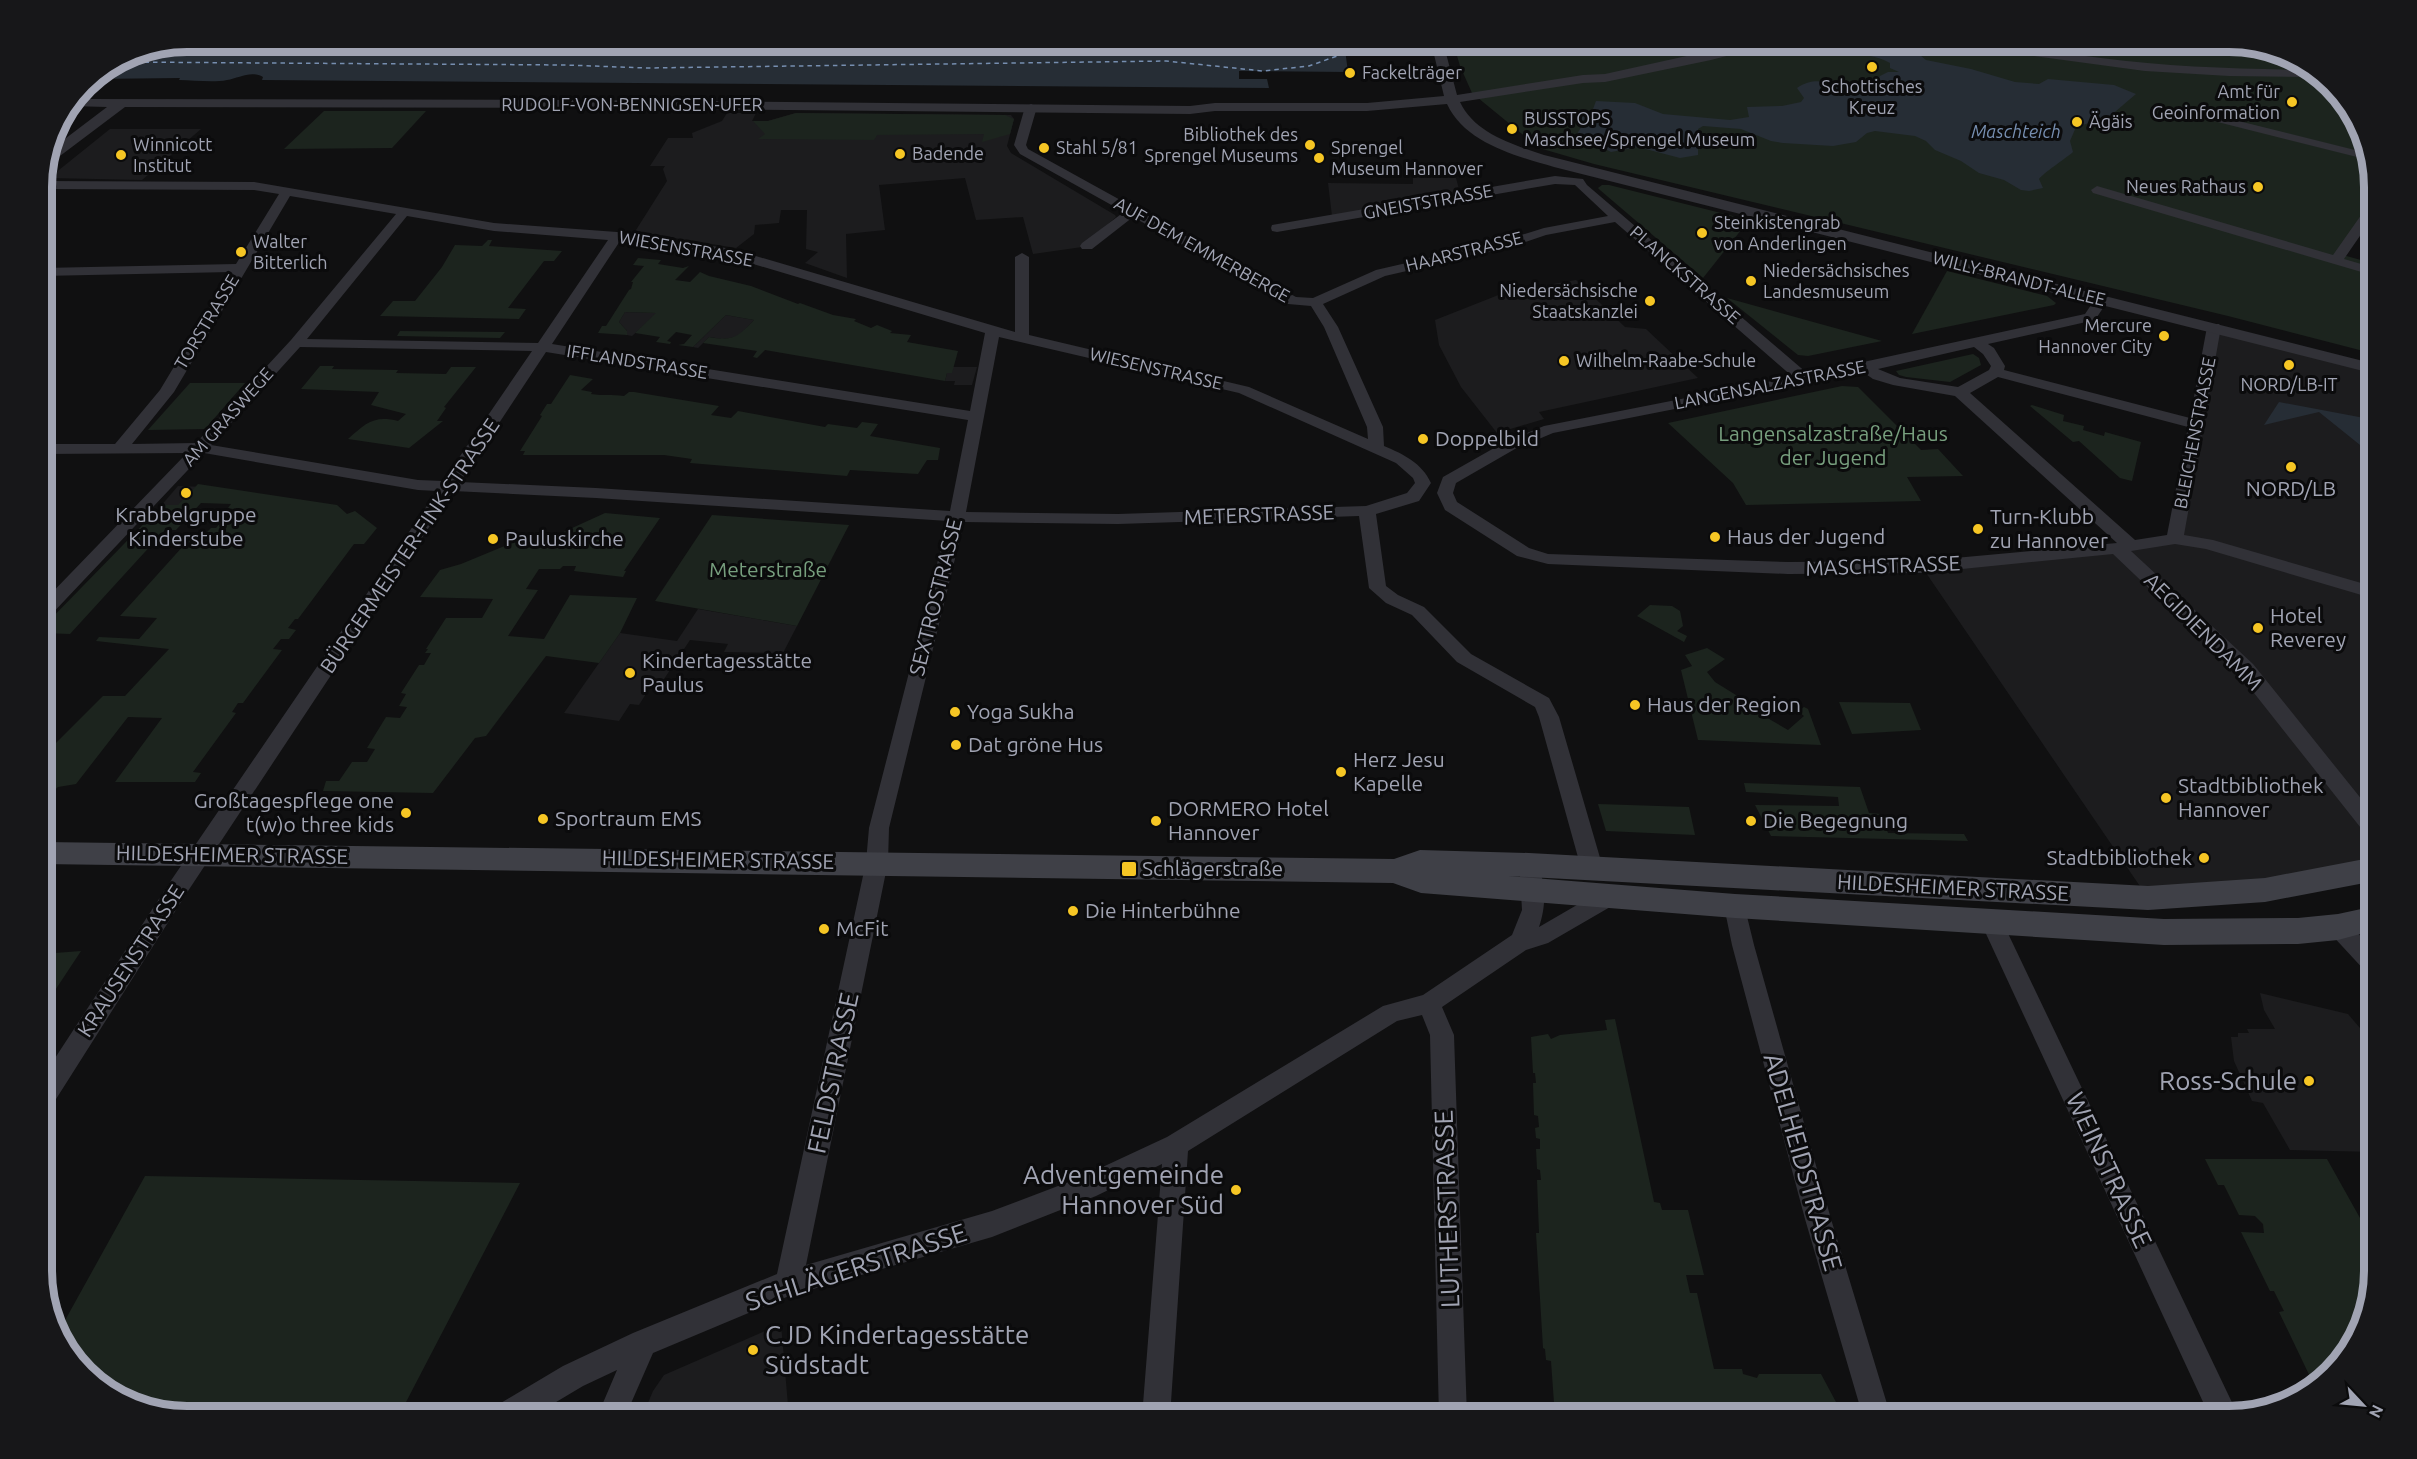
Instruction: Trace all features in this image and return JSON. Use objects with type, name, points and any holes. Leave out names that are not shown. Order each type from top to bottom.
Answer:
[{"type":"main road","name":"HILDESHEIMER STRASSE","points":[[53,853],[877,862],[1394,871],[1421,881],[1531,877],[1592,868],[2148,898],[2265,890],[2364,871]]},
{"type":"main road","name":"HILDESHEIMER STRASSE","points":[[1531,877],[1609,897],[1992,923],[2164,932],[2298,931],[2338,927],[2364,921]]},
{"type":"street","points":[[1440,52],[1457,108]]},
{"type":"street","name":"RUDOLF-VON-BENNIGSEN-UFER","points":[[82,103],[1031,108],[1190,110],[1214,114],[1274,116],[1358,115],[1457,108],[1544,94],[1587,85],[1605,78],[1726,52]]},
{"type":"street","points":[[2024,52],[2134,67],[2229,74],[2302,74]]},
{"type":"street","points":[[58,151],[123,102]]},
{"type":"street","name":"AUF DEM EMMERBERGE","points":[[1031,108],[1020,145],[1024,151],[1293,301],[1315,302],[1331,327],[1375,427],[1376,447]]},
{"type":"street","name":"WILLY-BRANDT-ALLEE","points":[[1457,108],[1477,130],[1504,146],[1586,177],[2102,299],[2364,366]]},
{"type":"street","points":[[2178,109],[2360,155]]},
{"type":"street","name":"PLANCKSTRASSE","points":[[1586,177],[1583,188],[1804,379]]},
{"type":"street","name":"GNEISTSTRASSE","points":[[1276,228],[1555,180],[1586,177]]},
{"type":"street","name":"WIESENSTRASSE","points":[[53,184],[245,186],[494,227],[616,236],[732,253],[993,331],[1244,390],[1376,447]]},
{"type":"street","points":[[2097,190],[2364,269]]},
{"type":"street","name":"TORSTRASSE","points":[[120,448],[165,392],[286,192]]},
{"type":"street","name":"AM GRASWEGE","points":[[53,602],[296,343],[405,212]]},
{"type":"street","points":[[1087,246],[1131,212]]},
{"type":"street","name":"HAARSTRASSE","points":[[1315,302],[1381,273],[1506,244],[1544,232],[1618,218]]},
{"type":"street","points":[[2336,261],[2364,220]]},
{"type":"street","name":"BÜRGERMEISTER-FINK-STRASSE","points":[[202,854],[544,347],[616,236]]},
{"type":"street","points":[[1022,257],[1022,338]]},
{"type":"street","points":[[53,272],[239,268]]},
{"type":"street","name":"LANGENSALZASTRASSE","points":[[1444,490],[1449,480],[1509,446],[1549,429],[1866,367],[2090,317],[2102,299]]},
{"type":"street","name":"BLEICHENSTRASSE","points":[[2175,539],[2214,327]]},
{"type":"street","name":"SEXTROSTRASSE","points":[[877,862],[879,828],[957,517],[974,416],[993,331]]},
{"type":"street","name":"IFFLANDSTRASSE","points":[[296,343],[544,347],[974,416]]},
{"type":"street","points":[[1866,367],[1878,376],[1898,382],[1960,392],[1996,372],[1998,366],[1989,351],[1977,343]]},
{"type":"street","points":[[1996,372],[2197,425]]},
{"type":"street","name":"AEGIDIENDAMM","points":[[1960,392],[2123,547],[2246,669],[2364,817]]},
{"type":"street","name":"METERSTRASSE","points":[[53,449],[200,448],[418,485],[449,488],[596,493],[957,517],[1118,519],[1367,511],[1413,497],[1422,486],[1420,476],[1402,460],[1376,447]]},
{"type":"street","name":"MASCHSTRASSE","points":[[1444,490],[1444,497],[1451,506],[1523,552],[1548,559],[1788,568],[1922,567],[2123,547],[2175,539],[2206,544],[2364,591]]},
{"type":"street","points":[[1367,511],[1377,588],[1392,599],[1418,611],[1464,658],[1532,694],[1542,703],[1549,717],[1592,868]]},
{"type":"street","name":"KRAUSENSTRASSE","points":[[53,1082],[202,854]]},
{"type":"street","name":"FELDSTRASSE","points":[[789,1283],[877,862]]},
{"type":"street","points":[[1520,942],[1532,922],[1531,877]]},
{"type":"street","name":"SCHLÄGERSTRASSE","points":[[523,1406],[573,1376],[643,1343],[789,1283],[992,1224],[1087,1186],[1176,1145],[1391,1013],[1429,1003],[1520,942],[1540,937],[1609,897]]},
{"type":"street","name":"ADELHEIDSTRASSE","points":[[1735,906],[1743,945],[1818,1219],[1874,1406]]},
{"type":"street","name":"WEINSTRASSE","points":[[1992,923],[2220,1406]]},
{"type":"street","points":[[2338,927],[2364,954]]},
{"type":"street","name":"LUTHERSTRASSE","points":[[1429,1003],[1442,1035],[1453,1406]]},
{"type":"street","points":[[1157,1406],[1176,1145]]},
{"type":"street","points":[[615,1406],[643,1343]]},
{"type":"shaded area","points":[[727,113],[756,113],[752,121],[768,121],[796,113],[1011,115],[1014,119],[1007,146],[1011,153],[1116,217],[1082,247],[1033,254],[1023,217],[976,220],[965,178],[879,185],[885,230],[846,234],[847,278],[805,263],[818,252],[806,249],[807,210],[781,210],[779,223],[755,225],[754,234],[736,248],[637,232],[636,230],[667,181],[663,169],[665,166],[650,166],[668,138],[693,138],[692,133],[722,121]]},
{"type":"shaded area","name":"Winnicott Institut","points":[[110,129],[201,129],[142,180],[53,178],[54,174]]},
{"type":"shaded area","points":[[1413,177],[1456,178],[1460,193],[1332,216],[1328,183],[1413,184]]},
{"type":"shaded area","name":"Wilhelm-Raabe-Schule","points":[[1576,280],[1625,327],[1646,329],[1698,378],[1539,412],[1544,419],[1497,433],[1461,387],[1439,345],[1435,320],[1506,292]]},
{"type":"shaded area","points":[[625,312],[657,313],[632,336],[627,335],[627,331],[619,322]]},
{"type":"shaded area","points":[[726,315],[754,320],[738,337],[722,339],[709,337],[698,348],[693,347]]},
{"type":"shaded area","points":[[2214,327],[2364,366],[2364,870],[2148,898],[1922,567],[2175,539]]},
{"type":"shaded area","points":[[953,367],[977,367],[972,385],[954,385],[955,381],[945,381],[947,373],[951,373]]},
{"type":"shaded area","name":"Krabbelgruppe Kinderstube","points":[[178,486],[206,487],[184,508],[160,507]]},
{"type":"shaded area","name":"Kindertagesstätte Paulus","points":[[698,609],[797,626],[783,653],[724,652],[728,644],[690,640],[660,685],[652,684],[639,705],[630,704],[619,721],[564,713],[620,633],[677,641]]},
{"type":"shaded area","name":"Ross-Schule","points":[[2260,993],[2348,1014],[2364,1033],[2364,1152],[2290,1150],[2263,1103],[2252,1101],[2234,1061],[2231,1037],[2238,1037],[2238,1033],[2249,1033],[2247,1029],[2275,1029],[2264,1010]]},
{"type":"shaded area","name":"CJD Kindertagesstätte Südstadt","points":[[781,1324],[788,1406],[647,1406],[664,1375]]},
{"type":"green space","points":[[1456,52],[2229,52],[2264,57],[2281,63],[2312,80],[2342,113],[2357,144],[2364,179],[2364,226],[2343,255],[2364,261],[2364,351],[2228,316],[1594,164],[1539,148],[1472,93]]},
{"type":"green space","points":[[324,111],[426,111],[392,148],[284,149]]},
{"type":"green space","points":[[796,113],[1005,115],[1014,119],[1010,134],[982,142],[984,134],[877,135],[874,140],[758,139],[765,134],[753,121],[768,121]]},
{"type":"green space","points":[[1602,185],[1749,220],[1703,278],[1600,190],[1598,188]]},
{"type":"green space","points":[[488,240],[492,240],[489,246],[562,251],[554,261],[544,261],[508,308],[526,309],[519,319],[380,316],[393,301],[415,301],[442,267],[455,245],[482,246]]},
{"type":"green space","points":[[638,258],[661,260],[658,264],[683,268],[689,266],[675,280],[690,282],[700,272],[751,286],[833,315],[856,319],[854,321],[871,328],[877,325],[892,331],[890,333],[911,335],[907,342],[958,351],[952,373],[947,373],[945,381],[765,350],[757,358],[753,357],[757,351],[703,343],[709,337],[724,339],[734,337],[754,320],[726,315],[693,347],[678,345],[684,344],[692,335],[676,332],[667,341],[671,342],[670,344],[656,342],[660,337],[635,333],[656,313],[625,312],[619,322],[627,331],[627,335],[598,333],[602,326],[606,326],[631,289],[633,282],[631,282],[644,266],[633,265]]},
{"type":"green space","points":[[1947,271],[2047,296],[2056,303],[1912,334]]},
{"type":"green space","points":[[1727,298],[1882,341],[1808,356],[1798,355]]},
{"type":"green space","points":[[400,331],[505,332],[500,338],[397,336]]},
{"type":"green space","points":[[1973,354],[1979,358],[1981,365],[1950,382],[1906,377],[1899,375],[1896,371]]},
{"type":"green space","points":[[320,366],[334,366],[332,369],[398,370],[396,373],[446,374],[451,367],[476,367],[444,407],[446,408],[437,421],[443,421],[409,448],[348,439],[371,422],[383,419],[398,421],[406,414],[371,405],[379,392],[301,389]]},
{"type":"green space","points":[[570,375],[593,379],[581,390],[592,392],[591,394],[624,396],[629,392],[634,392],[719,406],[711,415],[731,418],[738,411],[825,427],[828,424],[857,428],[862,422],[878,424],[870,436],[940,448],[938,460],[927,460],[918,474],[850,470],[847,476],[690,463],[692,459],[664,455],[523,455],[525,451],[520,451],[542,416],[540,415],[547,404],[551,404]]},
{"type":"green space","points":[[190,383],[245,383],[205,429],[148,430]]},
{"type":"green space","name":"Langensalzastraße/Haus der Jugend","points":[[1842,386],[1858,387],[1921,450],[1938,449],[1963,476],[1907,477],[1921,501],[1746,505],[1733,483],[1668,423]]},
{"type":"green space","points":[[2030,406],[2064,415],[2063,421],[2084,426],[2083,430],[2104,436],[2105,432],[2141,442],[2132,481],[2120,478],[2079,441],[2073,442]]},
{"type":"green space","points":[[198,484],[337,505],[347,514],[355,511],[377,528],[364,544],[354,544],[298,619],[295,619],[288,628],[296,630],[289,639],[281,639],[273,649],[282,650],[243,703],[238,703],[232,712],[236,713],[193,772],[201,773],[195,782],[115,782],[162,718],[128,717],[76,784],[58,787],[53,791],[53,746],[103,696],[125,696],[169,649],[96,641],[99,637],[139,639],[157,618],[120,616],[194,534],[205,534],[211,528],[216,528],[233,509],[228,508],[231,504],[201,503],[176,530],[165,530],[70,634],[53,633],[53,617],[162,505],[178,505]]},
{"type":"green space","points":[[605,513],[660,518],[624,571],[626,571],[623,577],[574,571],[576,566],[539,569],[526,589],[538,590],[508,636],[544,639],[570,595],[637,598],[620,633],[599,663],[546,656],[486,736],[475,738],[433,793],[323,791],[326,781],[339,781],[352,762],[367,762],[375,749],[367,748],[386,717],[400,718],[407,707],[399,706],[406,694],[401,693],[419,665],[424,665],[431,653],[425,653],[428,649],[426,649],[446,618],[482,618],[493,599],[420,597],[440,570],[461,564],[538,532],[548,539]]},
{"type":"green space","name":"Meterstraße","points":[[712,515],[849,525],[797,626],[655,601]]},
{"type":"green space","points":[[1650,605],[1672,606],[1680,611],[1683,626],[1677,631],[1687,636],[1684,642],[1637,616]]},
{"type":"green space","points":[[1707,648],[1725,659],[1707,672],[1715,682],[1752,705],[1750,708],[1788,730],[1804,716],[1798,711],[1804,707],[1808,709],[1821,745],[1698,740],[1681,670],[1692,666],[1685,655]]},
{"type":"green space","points":[[1839,702],[1910,703],[1921,730],[1852,734]]},
{"type":"green space","points":[[1744,783],[1860,787],[1869,813],[1881,814],[1888,833],[1964,834],[1968,841],[1771,836],[1755,805],[1839,806],[1838,797],[1746,792]]},
{"type":"green space","points":[[1598,804],[1689,807],[1695,835],[1606,831]]},
{"type":"green space","points":[[81,951],[53,993],[53,953]]},
{"type":"green space","points":[[1615,1019],[1654,1202],[1660,1203],[1662,1210],[1688,1210],[1704,1275],[1686,1275],[1690,1293],[1697,1293],[1714,1369],[1742,1369],[1743,1374],[1757,1378],[1759,1374],[1821,1374],[1836,1402],[1774,1402],[1775,1406],[1554,1406],[1551,1361],[1546,1360],[1543,1348],[1536,1233],[1539,1233],[1537,1180],[1541,1180],[1540,1170],[1537,1169],[1536,1149],[1540,1149],[1540,1139],[1536,1138],[1535,1128],[1539,1127],[1538,1116],[1534,1115],[1533,1083],[1536,1083],[1535,1073],[1533,1073],[1531,1037],[1548,1034],[1551,1039],[1560,1035],[1607,1030],[1605,1020]]},
{"type":"green space","points":[[2205,1159],[2327,1159],[2360,1218],[2364,1218],[2364,1271],[2360,1306],[2354,1323],[2337,1354],[2311,1379],[2279,1312],[2284,1311],[2274,1291],[2270,1291],[2241,1232],[2264,1233],[2263,1224],[2255,1216],[2239,1215],[2224,1185],[2218,1185]]},
{"type":"green space","points":[[145,1176],[520,1183],[404,1406],[188,1406],[153,1402],[136,1396],[105,1379],[80,1354],[63,1324]]},
{"type":"water","points":[[1345,52],[1348,72],[1239,71],[1239,79],[1267,79],[1269,88],[262,80],[263,77],[254,74],[215,81],[179,80],[180,78],[108,79],[128,66],[144,60],[179,53]]},
{"type":"water","name":"Maschteich","points":[[1857,52],[1916,52],[1926,60],[1971,69],[2015,82],[2039,84],[2048,79],[2114,85],[2136,94],[2109,117],[2076,127],[2070,141],[2073,152],[2039,179],[2043,188],[2029,191],[2021,190],[2004,180],[1979,173],[1961,161],[1935,150],[1926,141],[1915,136],[1875,131],[1867,133],[1856,142],[1833,146],[1783,143],[1771,141],[1741,129],[1703,126],[1698,129],[1698,155],[1680,158],[1638,147],[1611,152],[1577,134],[1583,124],[1580,118],[1593,109],[1596,101],[1635,103],[1663,114],[1730,120],[1749,117],[1747,107],[1782,106],[1801,102],[1804,98],[1797,88],[1805,83],[1822,81],[1863,92],[1877,83],[1880,76],[1888,72],[1899,72],[1890,68],[1890,63],[1885,60]]},
{"type":"water","points":[[2279,402],[2364,418],[2364,448],[2319,412],[2264,425]]},
{"type":"ferry route","points":[[138,62],[566,65],[646,68],[1166,61],[1263,71],[1309,66],[1337,56],[1336,52]]},
{"type":"place","name":"Schottisches Kreuz","points":[[1872,67]]},
{"type":"place","name":"Fackelträger","points":[[1350,73]]},
{"type":"place","name":"Amt für Geoinformation","points":[[2292,102]]},
{"type":"place","name":"Ägäis","points":[[2077,122]]},
{"type":"place","name":"BUSSTOPS Maschsee/Sprengel Museum","points":[[1512,129]]},
{"type":"place","name":"Bibliothek des Sprengel Museums","points":[[1310,145]]},
{"type":"place","name":"Stahl 5/81","points":[[1044,148]]},
{"type":"place","name":"Badende","points":[[900,154]]},
{"type":"place","name":"Winnicott Institut","points":[[121,155]]},
{"type":"place","name":"Sprengel Museum Hannover","points":[[1319,158]]},
{"type":"place","name":"Neues Rathaus","points":[[2258,187]]},
{"type":"place","name":"Steinkistengrab von Anderlingen","points":[[1702,233]]},
{"type":"place","name":"Walter Bitterlich","points":[[241,252]]},
{"type":"place","name":"Niedersächsisches Landesmuseum","points":[[1751,281]]},
{"type":"place","name":"Niedersächsische Staatskanzlei","points":[[1650,301]]},
{"type":"place","name":"Mercure Hannover City","points":[[2164,336]]},
{"type":"place","name":"Wilhelm-Raabe-Schule","points":[[1564,361]]},
{"type":"place","name":"NORD/LB-IT","points":[[2289,365]]},
{"type":"place","name":"Doppelbild","points":[[1423,439]]},
{"type":"place","name":"NORD/LB","points":[[2291,467]]},
{"type":"place","name":"Krabbelgruppe Kinderstube","points":[[186,493]]},
{"type":"place","name":"Turn-Klubb zu Hannover","points":[[1978,529]]},
{"type":"place","name":"Haus der Jugend","points":[[1715,537]]},
{"type":"place","name":"Pauluskirche","points":[[493,539]]},
{"type":"place","name":"Hotel Reverey","points":[[2258,628]]},
{"type":"place","name":"Kindertagesstätte Paulus","points":[[630,673]]},
{"type":"place","name":"Haus der Region","points":[[1635,705]]},
{"type":"place","name":"Yoga Sukha","points":[[955,712]]},
{"type":"place","name":"Dat gröne Hus","points":[[956,745]]},
{"type":"place","name":"Herz Jesu Kapelle","points":[[1341,772]]},
{"type":"place","name":"Stadtbibliothek Hannover","points":[[2166,798]]},
{"type":"place","name":"Großtagespflege one t(w)o three kids","points":[[406,813]]},
{"type":"place","name":"Sportraum EMS","points":[[543,819]]},
{"type":"place","name":"DORMERO Hotel Hannover","points":[[1156,821]]},
{"type":"place","name":"Die Begegnung","points":[[1751,821]]},
{"type":"place","name":"Stadtbibliothek","points":[[2204,858]]},
{"type":"place","name":"Schlägerstraße","points":[[1129,869]]},
{"type":"place","name":"Die Hinterbühne","points":[[1073,911]]},
{"type":"place","name":"McFit","points":[[824,929]]},
{"type":"place","name":"Ross-Schule","points":[[2309,1081]]},
{"type":"place","name":"Adventgemeinde Hannover Süd","points":[[1236,1190]]},
{"type":"place","name":"CJD Kindertagesstätte Südstadt","points":[[753,1350]]}]
